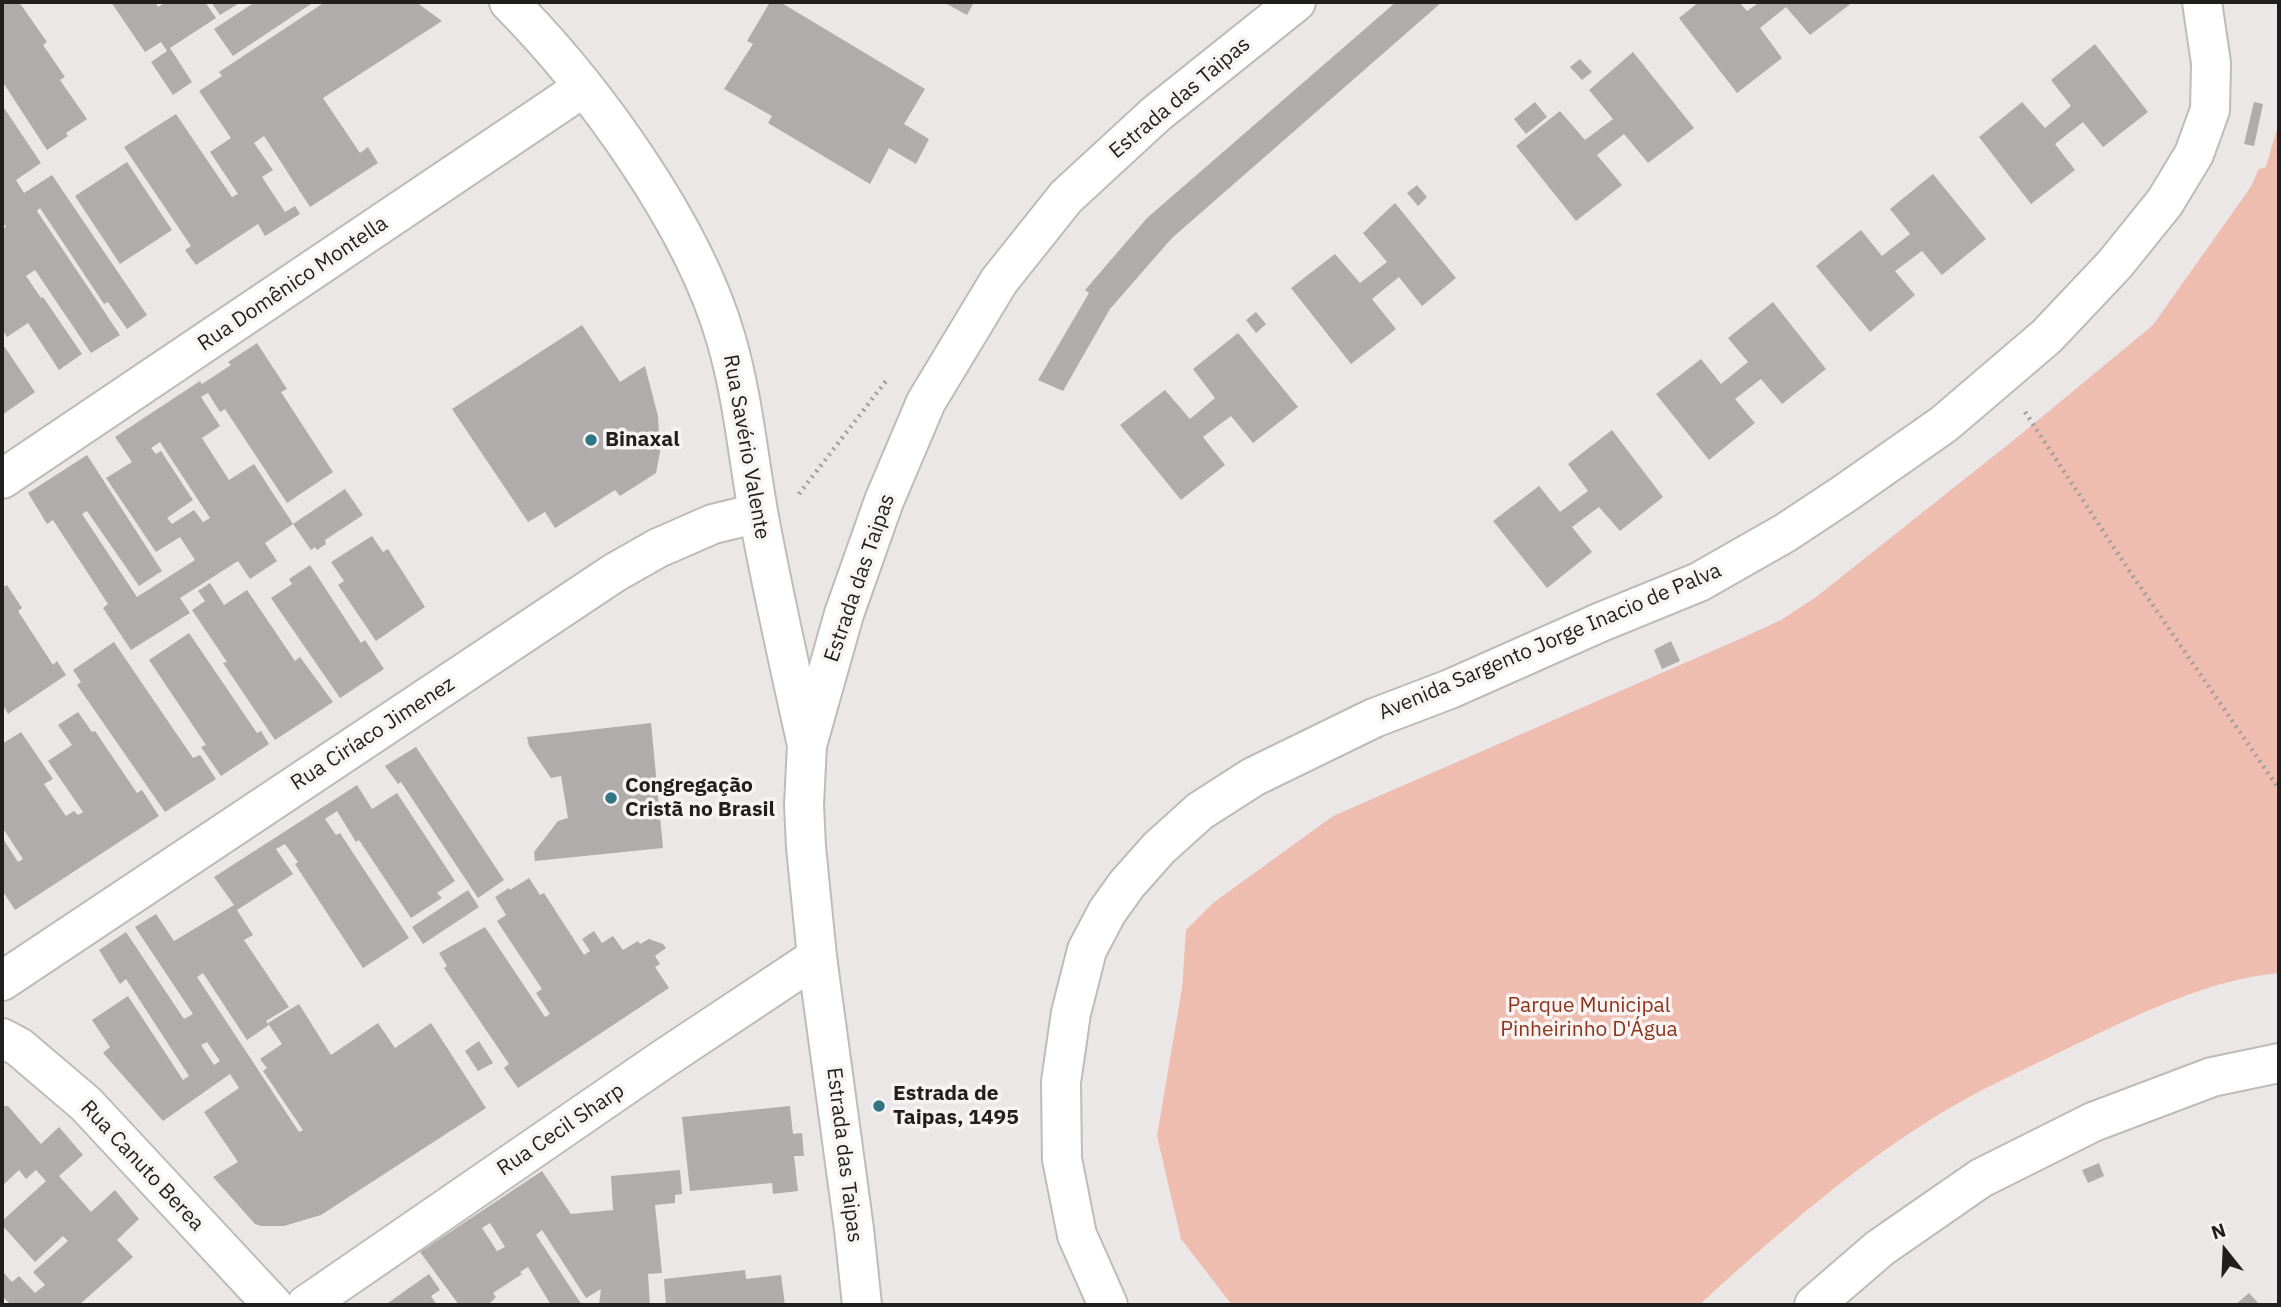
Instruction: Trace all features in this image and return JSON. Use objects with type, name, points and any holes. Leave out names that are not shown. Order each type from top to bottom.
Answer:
[{"type":"street","name":"Rua Savério Valente","points":[[509,2],[531,23],[621,138],[667,209],[705,281],[726,338],[740,400],[778,621],[807,745]]},
{"type":"street","name":"Estrada das Taipas","points":[[862,1305],[851,1202],[817,957],[804,805],[807,745],[845,614],[884,501],[926,402],[999,281],[1066,197],[1156,114],[1296,2]]},
{"type":"street","name":"Avenida Sargento Jorge Inacio de Palva","points":[[1108,1305],[1077,1235],[1062,1159],[1060,1082],[1071,1013],[1087,950],[1120,893],[1159,848],[1200,811],[1253,777],[1374,718],[1699,582],[1785,533],[1944,424],[2047,336],[2115,264],[2165,202],[2194,154],[2210,110],[2211,63],[2203,2]]},
{"type":"street","name":"Rua Domênico Montella","points":[[2,479],[584,88]]},
{"type":"street","name":"Rua Ciríaco Jimenez","points":[[2,981],[614,573],[658,548],[713,524],[758,513]]},
{"type":"street","name":"Rua Cecil Sharp","points":[[306,1305],[662,1060],[817,957]]},
{"type":"street","name":"Rua Canuto Berea","points":[[2,1038],[19,1047],[86,1104],[273,1305]]},
{"type":"street","points":[[1814,1305],[1880,1248],[1981,1178],[2093,1122],[2212,1077],[2279,1063]]},
{"type":"path","points":[[2001,375],[2128,569],[2279,789]]},
{"type":"green space","name":"Parque Municipal Pinheirinho D'Água","points":[[2276,132],[2279,132],[2279,973],[2229,982],[2179,998],[2013,1074],[1960,1102],[1910,1133],[1847,1178],[1699,1305],[1232,1305],[1181,1239],[1157,1136],[1182,988],[1186,930],[1213,903],[1333,816],[1742,638],[1781,620],[1816,597],[2153,325],[2250,188],[2259,169],[2266,167]]},
{"type":"building","points":[[6,2],[19,2],[47,42],[43,45],[65,77],[60,80],[87,119],[47,150],[2,81],[2,5]]},
{"type":"building","points":[[111,2],[155,2],[158,7],[163,4],[161,2],[205,2],[216,18],[170,48],[192,82],[173,95],[151,62],[167,51],[161,42],[145,52]]},
{"type":"building","points":[[211,2],[241,2],[220,15]]},
{"type":"building","points":[[255,2],[314,2],[233,56],[214,29]]},
{"type":"building","points":[[325,2],[416,2],[442,21],[323,98],[360,153],[368,147],[378,163],[310,207],[264,136],[254,143],[273,170],[262,177],[285,212],[295,206],[300,214],[265,236],[258,224],[196,265],[185,250],[191,246],[124,147],[176,114],[232,197],[238,194],[210,152],[231,138],[199,91],[222,76],[219,72]]},
{"type":"building","points":[[770,2],[780,2],[925,89],[904,124],[929,139],[916,164],[889,148],[870,184],[768,123],[772,116],[724,89],[753,44],[747,41]]},
{"type":"building","points":[[943,2],[974,2],[967,15]]},
{"type":"building","points":[[1396,2],[1442,2],[1172,238],[1110,309],[1063,391],[1038,380],[1089,293],[1085,290],[1147,218]]},
{"type":"building","points":[[1699,2],[1739,2],[1747,11],[1760,2],[1853,2],[1810,35],[1786,7],[1760,28],[1782,58],[1737,93],[1679,18]]},
{"type":"building","points":[[2095,44],[2148,112],[2103,147],[2083,122],[2055,144],[2075,170],[2031,204],[1979,137],[2022,102],[2045,128],[2071,106],[2051,80]]},
{"type":"building","points":[[1633,52],[1694,128],[1648,163],[1624,134],[1597,155],[1622,185],[1576,221],[1516,146],[1560,111],[1585,140],[1613,119],[1589,90]]},
{"type":"building","points":[[1580,59],[1592,72],[1582,80],[1570,67]]},
{"type":"building","points":[[1535,102],[1547,117],[1526,134],[1514,119]]},
{"type":"building","points":[[2254,102],[2263,104],[2254,146],[2244,144]]},
{"type":"building","points":[[2,105],[41,163],[16,180],[24,193],[52,175],[147,315],[127,329],[108,302],[104,304],[40,208],[37,211],[120,335],[91,353],[35,270],[26,276],[82,354],[59,370],[28,323],[7,337],[2,329],[2,229],[6,227],[2,221]]},
{"type":"building","points":[[127,162],[172,230],[120,264],[75,196]]},
{"type":"building","points":[[1933,174],[1986,239],[1942,275],[1922,251],[1895,271],[1915,295],[1870,332],[1816,266],[1861,230],[1882,256],[1910,234],[1890,209]]},
{"type":"building","points":[[1417,185],[1427,197],[1418,206],[1407,193]]},
{"type":"building","points":[[1395,203],[1456,278],[1422,306],[1399,277],[1372,299],[1396,329],[1351,364],[1291,288],[1335,254],[1360,283],[1387,262],[1363,233]]},
{"type":"building","points":[[1773,302],[1826,369],[1782,404],[1761,379],[1735,399],[1755,423],[1709,460],[1656,394],[1701,359],[1721,384],[1748,362],[1728,338]]},
{"type":"building","points":[[1256,312],[1266,324],[1256,333],[1246,320]]},
{"type":"building","points":[[582,325],[620,382],[645,366],[658,416],[660,452],[656,473],[620,496],[615,490],[555,528],[545,512],[528,522],[452,409]]},
{"type":"building","points":[[1238,333],[1298,407],[1253,443],[1231,416],[1203,437],[1225,465],[1181,500],[1120,425],[1165,390],[1190,419],[1215,398],[1193,369]]},
{"type":"building","points":[[2,343],[35,392],[2,415]]},
{"type":"building","points":[[257,343],[287,389],[281,392],[333,472],[287,503],[225,409],[220,412],[208,393],[201,397],[220,426],[202,438],[229,480],[254,464],[293,524],[265,543],[277,561],[250,579],[238,561],[180,598],[190,613],[131,650],[103,608],[108,604],[53,520],[47,524],[28,493],[87,455],[162,571],[139,586],[87,511],[82,514],[137,597],[195,560],[180,537],[156,552],[106,478],[132,462],[115,437],[200,381],[202,384],[231,365],[228,362]],"holes":[[[160,442],[210,518],[203,522],[194,510],[172,524],[167,518],[193,500],[161,451],[156,454],[151,448]]]},
{"type":"building","points":[[1612,430],[1663,497],[1620,531],[1599,507],[1572,527],[1592,552],[1547,588],[1493,521],[1539,486],[1560,512],[1588,491],[1568,464]]},
{"type":"building","points":[[345,489],[363,515],[325,540],[326,544],[317,550],[315,547],[311,550],[293,524]]},
{"type":"building","points":[[372,536],[383,552],[388,549],[425,607],[376,641],[338,585],[344,581],[331,562]]},
{"type":"building","points":[[310,565],[361,643],[365,640],[384,669],[340,698],[271,598],[292,584],[289,579]]},
{"type":"building","points":[[210,583],[224,605],[247,590],[295,661],[300,657],[333,702],[275,740],[223,663],[227,662],[192,610],[205,601],[198,591]]},
{"type":"building","points":[[7,585],[22,608],[18,611],[53,665],[57,661],[66,675],[8,714],[2,703],[2,588]]},
{"type":"building","points":[[189,633],[257,733],[261,731],[269,744],[221,776],[201,747],[206,745],[149,660]]},
{"type":"building","points":[[1671,641],[1680,661],[1662,669],[1654,650]]},
{"type":"building","points":[[114,642],[193,758],[200,755],[216,779],[165,812],[77,685],[81,682],[73,670]]},
{"type":"building","points":[[78,712],[92,732],[95,731],[137,793],[142,790],[159,816],[15,910],[2,890],[2,837],[18,862],[23,859],[2,827],[2,744],[21,732],[53,779],[44,784],[66,816],[74,811],[78,815],[83,812],[48,761],[72,745],[58,725]]},
{"type":"building","name":"Congregação Cristã no Brasil","points":[[651,723],[663,848],[535,861],[534,852],[558,821],[568,818],[561,776],[551,778],[529,746],[527,737]]},
{"type":"building","points":[[416,747],[504,880],[478,898],[401,782],[398,784],[385,766]]},
{"type":"building","points":[[357,785],[372,809],[397,793],[455,881],[437,893],[442,898],[411,918],[337,811],[325,819],[336,835],[340,833],[409,938],[363,968],[295,864],[298,862],[285,844],[276,849],[293,874],[237,910],[253,935],[244,940],[289,1007],[266,1021],[269,1025],[268,1023],[299,1004],[331,1055],[378,1023],[395,1048],[431,1023],[486,1108],[321,1215],[284,1226],[255,1224],[213,1177],[238,1162],[204,1112],[239,1088],[230,1074],[163,1121],[103,1053],[110,1047],[92,1020],[128,996],[183,1080],[189,1076],[126,979],[120,984],[99,950],[126,932],[184,1019],[193,1014],[135,927],[156,914],[174,941],[234,905],[214,877]],"holes":[[[203,973],[247,1040],[269,1025],[282,1044],[260,1059],[267,1068],[263,1071],[303,1130],[299,1132],[197,977]],[[207,1042],[220,1061],[214,1065],[201,1045]]]},
{"type":"building","points":[[529,878],[540,895],[544,893],[584,955],[590,951],[582,939],[594,931],[602,943],[613,936],[623,950],[638,941],[640,944],[649,939],[663,944],[666,948],[655,956],[660,964],[655,967],[669,988],[518,1088],[504,1068],[509,1064],[444,968],[447,966],[439,953],[485,927],[545,1017],[550,1014],[536,993],[542,989],[497,921],[506,915],[495,897]]},
{"type":"building","points":[[468,890],[479,907],[423,944],[412,927]]},
{"type":"building","points":[[479,1041],[493,1063],[478,1071],[465,1051]]},
{"type":"building","points":[[2,1106],[8,1106],[41,1144],[59,1127],[83,1155],[59,1176],[91,1212],[115,1190],[139,1219],[117,1240],[133,1257],[79,1305],[11,1305],[2,1296],[2,1271],[12,1282],[19,1276],[35,1293],[45,1285],[33,1272],[68,1241],[63,1236],[35,1262],[2,1225],[2,1221],[46,1181],[36,1170],[26,1179],[19,1170],[2,1186]]},
{"type":"building","points":[[790,1106],[793,1134],[802,1133],[804,1156],[794,1156],[798,1191],[773,1194],[772,1183],[690,1191],[682,1117]]},
{"type":"building","points":[[2099,1163],[2104,1176],[2088,1183],[2082,1170]]},
{"type":"building","points":[[680,1170],[682,1194],[675,1195],[675,1203],[655,1205],[662,1273],[648,1274],[650,1305],[599,1305],[601,1289],[586,1298],[542,1230],[536,1235],[582,1305],[551,1305],[528,1267],[493,1293],[496,1297],[488,1305],[459,1305],[420,1252],[542,1171],[571,1214],[613,1210],[611,1176]],"holes":[[[490,1223],[505,1247],[497,1251],[482,1228]]]},
{"type":"building","points":[[745,1270],[746,1279],[781,1275],[785,1305],[666,1305],[664,1279]]},
{"type":"building","points":[[429,1274],[440,1290],[431,1296],[437,1305],[385,1305]]},
{"type":"building","points":[[2249,1293],[2260,1305],[2235,1305]]},
{"type":"place","name":"Binaxal","points":[[591,440]]},
{"type":"place","name":"Congregação Cristã no Brasil","points":[[611,798]]},
{"type":"place","name":"Estrada de Taipas, 1495","points":[[879,1106]]}]
